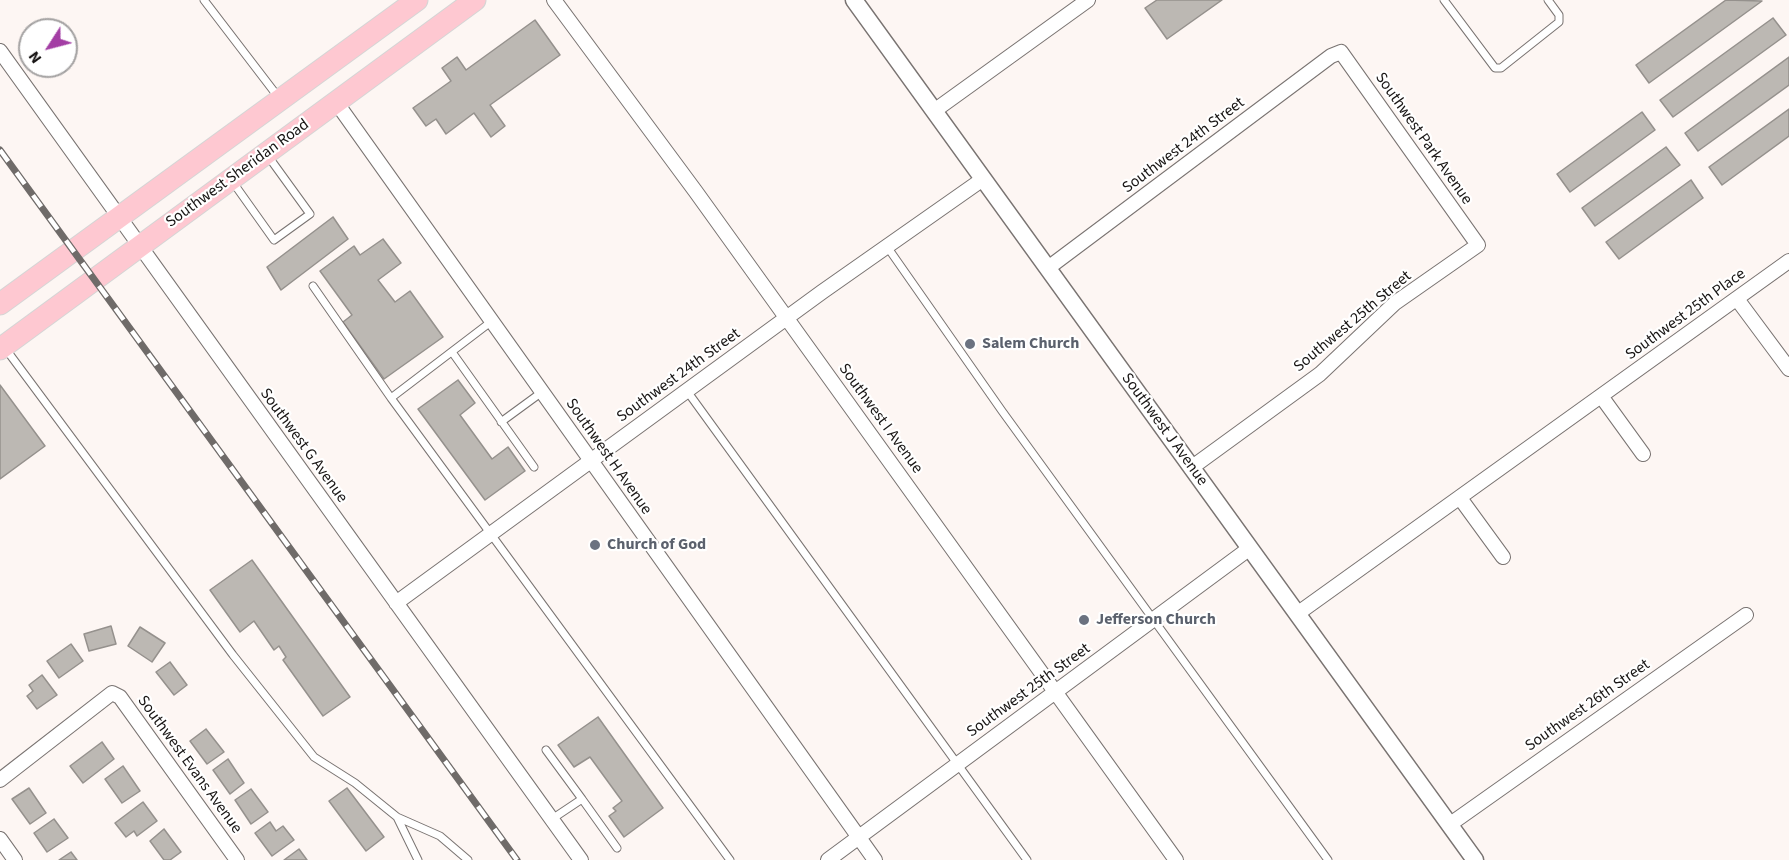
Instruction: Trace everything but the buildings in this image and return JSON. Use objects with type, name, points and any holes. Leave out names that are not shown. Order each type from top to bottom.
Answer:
[{"type":"main road","points":[[0,304],[417,0]]},
{"type":"main road","name":"Southwest Sheridan Road","points":[[2,347],[475,0]]},
{"type":"street","name":"Southwest I Avenue","points":[[554,0],[787,318],[1176,860]]},
{"type":"street","name":"Southwest J Avenue","points":[[854,0],[1475,860]]},
{"type":"street","points":[[934,111],[1088,0]]},
{"type":"street","name":"Southwest G Avenue","points":[[0,51],[581,860]]},
{"type":"street","name":"Southwest 24th Street","points":[[1047,268],[1331,56],[1341,52]]},
{"type":"street","name":"Southwest Park Avenue","points":[[1341,52],[1478,245]]},
{"type":"street","name":"Southwest H Avenue","points":[[336,102],[875,860]]},
{"type":"street","name":"Southwest 24th Street","points":[[396,603],[787,318],[983,179]]},
{"type":"street","name":"Southwest 25th Street","points":[[1191,468],[1320,374],[1395,303],[1478,245]]},
{"type":"street","name":"Southwest 25th Place","points":[[1297,614],[1789,261]]},
{"type":"street","points":[[1737,298],[1789,369]]},
{"type":"street","points":[[1601,396],[1643,454]]},
{"type":"street","points":[[1460,498],[1503,557]]},
{"type":"street","name":"Southwest 25th Street","points":[[828,860],[1250,548]]},
{"type":"street","name":"Southwest 26th Street","points":[[1449,825],[1746,615]]},
{"type":"street","name":"Southwest Evans Avenue","points":[[0,780],[112,693],[120,697],[237,860]]},
{"type":"street","points":[[0,839],[15,860]]},
{"type":"lane","points":[[204,0],[281,100]]},
{"type":"lane","points":[[1444,0],[1495,68],[1501,68],[1559,22],[1559,15],[1548,0]]},
{"type":"lane","points":[[231,179],[274,240],[310,214],[266,153]]},
{"type":"lane","points":[[888,248],[1328,860]]},
{"type":"lane","points":[[313,286],[489,534],[730,860]]},
{"type":"lane","points":[[392,398],[492,321]]},
{"type":"lane","points":[[2,347],[233,655],[314,757],[355,783],[397,818],[440,836],[468,860]]},
{"type":"lane","points":[[452,352],[534,467]]},
{"type":"lane","points":[[687,391],[1027,860]]},
{"type":"lane","points":[[501,422],[542,392]]},
{"type":"lane","points":[[546,750],[617,848]]},
{"type":"lane","points":[[552,819],[582,799]]},
{"type":"lane","points":[[397,818],[418,860]]},
{"type":"railway","points":[[0,150],[517,860]]},
{"type":"place","name":"Salem Church","points":[[970,344]]},
{"type":"place","name":"Church of God","points":[[595,545]]},
{"type":"place","name":"Jefferson Church","points":[[1084,620]]}]
